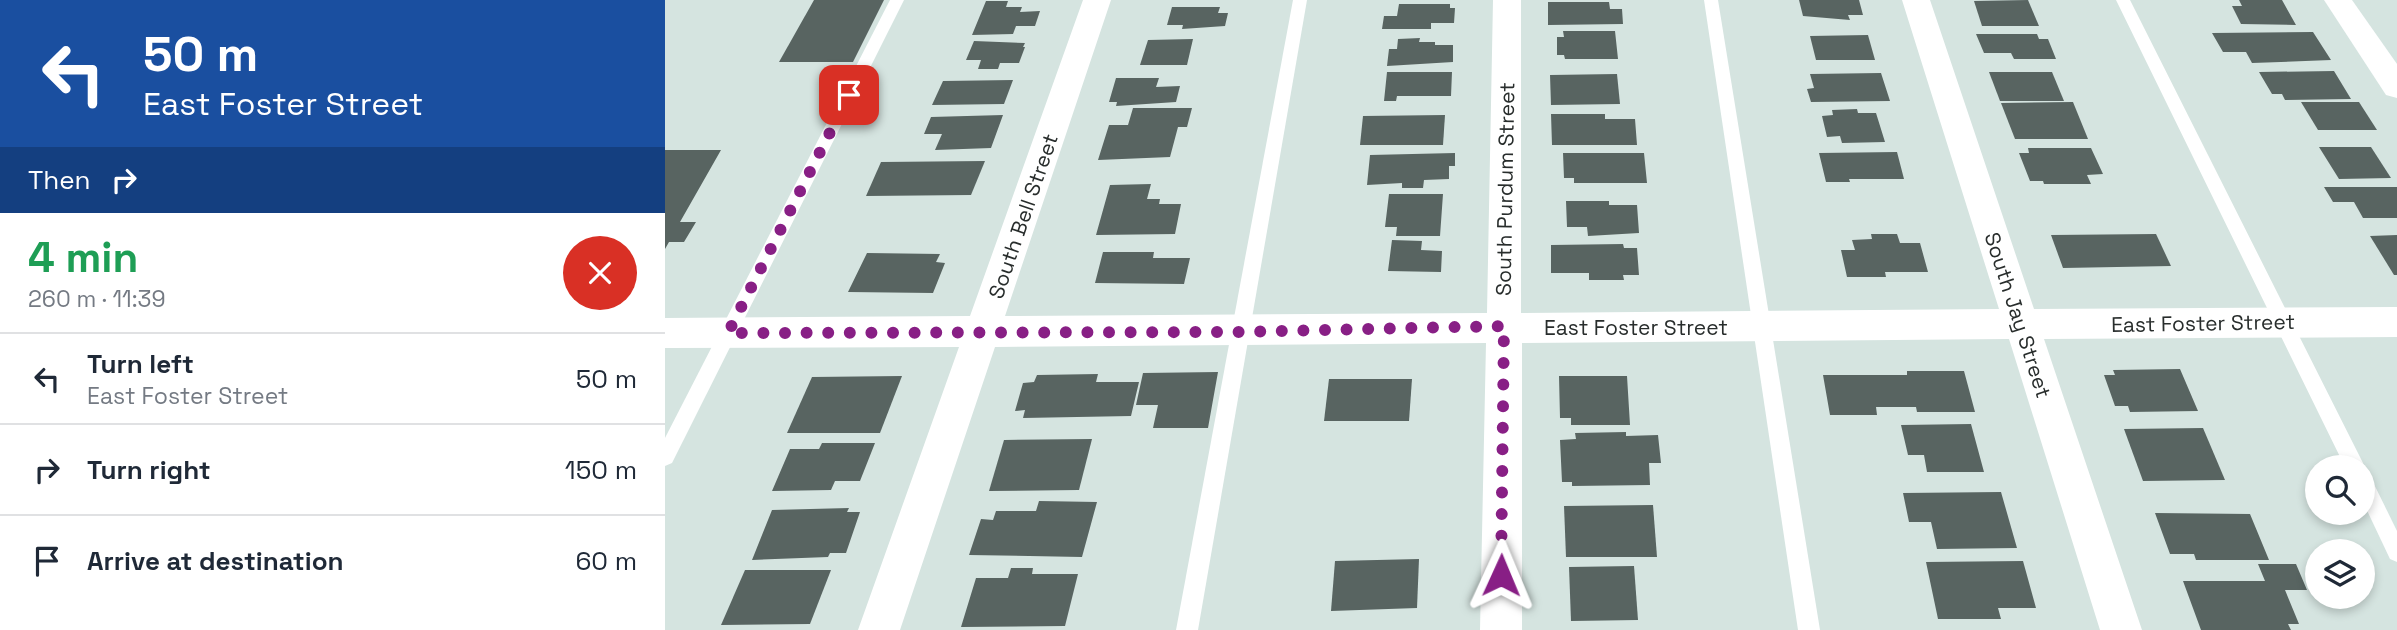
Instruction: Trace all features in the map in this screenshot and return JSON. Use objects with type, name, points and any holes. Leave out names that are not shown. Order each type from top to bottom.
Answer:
[{"type":"street","name":"South Bell Street","points":[[879,630],[1097,0]]},
{"type":"street","name":"South Purdum Street","points":[[1501,630],[1507,0]]},
{"type":"street","name":"South Jay Street","points":[[1916,0],[2020,325],[2122,630]]},
{"type":"street","points":[[2338,0],[2397,87]]},
{"type":"street","name":"East Foster Street","points":[[665,333],[1240,332],[1504,326],[1762,328],[2397,322]]},
{"type":"lane","points":[[665,457],[897,0]]},
{"type":"lane","points":[[1187,630],[1300,0]]},
{"type":"lane","points":[[1711,0],[1809,630]]},
{"type":"lane","points":[[2123,0],[2349,455]]},
{"type":"lane","points":[[2375,507],[2397,552]]},
{"type":"building","points":[[814,0],[884,0],[853,62],[779,62]]},
{"type":"building","points":[[1799,0],[1859,0],[1863,15],[1848,15],[1850,20],[1803,16]]},
{"type":"building","points":[[2028,0],[2039,26],[1982,26],[1974,1]]},
{"type":"building","points":[[2239,0],[2282,0],[2296,25],[2241,24],[2232,6],[2242,6]]},
{"type":"building","points":[[986,1],[1008,1],[1006,7],[1022,7],[1020,12],[1040,11],[1035,26],[1016,26],[1013,34],[972,35]]},
{"type":"building","points":[[1548,2],[1609,2],[1610,9],[1622,9],[1623,24],[1548,25]]},
{"type":"building","points":[[1399,4],[1450,4],[1450,8],[1455,8],[1454,23],[1431,23],[1431,29],[1382,29],[1384,16],[1397,16]]},
{"type":"building","points":[[1172,7],[1220,7],[1218,13],[1228,13],[1225,26],[1182,29],[1183,25],[1167,25]]},
{"type":"building","points":[[1563,31],[1615,31],[1618,59],[1565,59],[1564,55],[1557,55],[1557,37],[1564,37]]},
{"type":"building","points":[[2313,32],[2331,60],[2252,63],[2246,52],[2223,52],[2212,33]]},
{"type":"building","points":[[1976,34],[2037,34],[2039,39],[2048,39],[2056,59],[2014,59],[2011,53],[1984,53]]},
{"type":"building","points":[[1868,35],[1875,60],[1816,60],[1810,36]]},
{"type":"building","points":[[1420,38],[1419,42],[1453,45],[1453,62],[1387,66],[1389,49],[1397,49],[1398,39]]},
{"type":"building","points":[[1193,39],[1187,65],[1140,65],[1148,40]]},
{"type":"building","points":[[974,41],[1025,43],[1025,47],[1019,63],[1000,63],[998,69],[978,69],[981,60],[966,60]]},
{"type":"building","points":[[2334,71],[2351,99],[2285,100],[2282,94],[2272,94],[2259,72]]},
{"type":"building","points":[[1387,72],[1452,72],[1451,96],[1397,96],[1396,101],[1384,101]]},
{"type":"building","points":[[1989,72],[2052,72],[2064,101],[2000,101]]},
{"type":"building","points":[[1881,73],[1890,101],[1811,102],[1807,89],[1814,88],[1810,74]]},
{"type":"building","points":[[1617,74],[1620,104],[1551,105],[1550,75]]},
{"type":"building","points":[[1116,78],[1159,78],[1156,87],[1180,86],[1176,102],[1116,106],[1117,102],[1109,102]]},
{"type":"building","points":[[1013,80],[1004,104],[932,105],[943,81]]},
{"type":"building","points":[[2073,102],[2088,139],[2015,139],[2001,103]]},
{"type":"building","points":[[2301,102],[2359,102],[2377,130],[2318,130]]},
{"type":"building","points":[[1133,108],[1192,108],[1187,127],[1178,127],[1170,157],[1098,160],[1109,125],[1128,125]]},
{"type":"building","points":[[1857,109],[1858,113],[1876,113],[1885,142],[1842,143],[1840,136],[1827,137],[1822,116],[1833,115],[1832,110]]},
{"type":"building","points":[[1551,114],[1605,114],[1605,119],[1635,119],[1637,145],[1552,145]]},
{"type":"building","points":[[1003,115],[991,148],[935,150],[942,134],[924,134],[931,117]]},
{"type":"building","points":[[1445,115],[1443,145],[1360,145],[1363,116]]},
{"type":"building","points":[[2319,147],[2371,147],[2391,178],[2339,179]]},
{"type":"building","points":[[2028,148],[2091,148],[2103,174],[2087,175],[2091,184],[2044,184],[2043,181],[2030,181],[2019,153],[2029,153]]},
{"type":"building","points":[[665,150],[721,150],[680,222],[696,222],[684,242],[669,242],[665,249]]},
{"type":"building","points":[[1897,152],[1904,179],[1849,179],[1850,182],[1826,182],[1819,153]]},
{"type":"building","points":[[1455,153],[1455,166],[1449,166],[1449,179],[1424,180],[1423,188],[1402,188],[1402,183],[1367,185],[1370,155]]},
{"type":"building","points":[[1563,153],[1644,153],[1647,183],[1574,183],[1574,178],[1564,178]]},
{"type":"building","points":[[985,161],[971,195],[866,196],[881,162]]},
{"type":"building","points":[[1151,184],[1147,199],[1160,199],[1159,204],[1181,204],[1175,234],[1096,235],[1110,185]]},
{"type":"building","points":[[2324,187],[2397,187],[2397,218],[2363,218],[2354,202],[2333,202]]},
{"type":"building","points":[[1389,194],[1443,194],[1440,236],[1396,236],[1397,227],[1385,227]]},
{"type":"building","points":[[1566,201],[1609,201],[1609,205],[1637,205],[1639,233],[1588,236],[1587,227],[1567,227]]},
{"type":"building","points":[[1871,234],[1897,234],[1900,243],[1920,243],[1928,272],[1885,272],[1886,277],[1847,277],[1841,250],[1855,250],[1852,240],[1872,239]]},
{"type":"building","points":[[2156,234],[2171,266],[2063,268],[2051,235]]},
{"type":"building","points":[[2397,235],[2397,275],[2394,275],[2370,236]]},
{"type":"building","points":[[1392,240],[1422,241],[1421,250],[1442,251],[1441,272],[1388,271]]},
{"type":"building","points":[[1623,244],[1624,248],[1637,248],[1639,275],[1623,275],[1624,280],[1589,280],[1589,273],[1551,273],[1551,245]]},
{"type":"building","points":[[1103,252],[1154,252],[1153,258],[1190,258],[1184,284],[1095,283]]},
{"type":"building","points":[[867,253],[940,254],[936,262],[945,263],[933,293],[848,292]]},
{"type":"building","points":[[2180,369],[2198,411],[2130,412],[2128,406],[2115,406],[2104,375],[2115,375],[2113,370]]},
{"type":"building","points":[[1907,371],[1964,371],[1975,412],[1917,412],[1916,407],[1876,407],[1877,415],[1830,415],[1823,375],[1907,375]]},
{"type":"building","points":[[1218,372],[1208,428],[1153,428],[1158,405],[1136,405],[1143,373]]},
{"type":"building","points":[[1098,374],[1096,382],[1139,382],[1131,416],[1023,418],[1025,410],[1015,411],[1023,383],[1034,382],[1037,375]]},
{"type":"building","points":[[902,376],[880,433],[787,433],[812,377]]},
{"type":"building","points":[[1559,376],[1627,376],[1630,425],[1571,425],[1571,418],[1560,418]]},
{"type":"building","points":[[1329,379],[1412,379],[1409,421],[1324,421]]},
{"type":"building","points":[[1971,424],[1984,472],[1927,472],[1924,455],[1908,455],[1901,425]]},
{"type":"building","points":[[2203,428],[2225,480],[2143,481],[2124,429]]},
{"type":"building","points":[[1626,432],[1626,436],[1658,435],[1661,463],[1649,463],[1650,485],[1572,486],[1572,482],[1562,482],[1560,440],[1576,439],[1575,433]]},
{"type":"building","points":[[1092,439],[1079,490],[989,491],[1004,440]]},
{"type":"building","points":[[822,443],[875,443],[860,481],[835,481],[831,490],[772,491],[790,449],[819,449]]},
{"type":"building","points":[[2001,492],[2017,548],[1937,549],[1931,522],[1909,522],[1903,493]]},
{"type":"building","points":[[1039,501],[1097,502],[1082,557],[969,555],[981,519],[993,520],[996,511],[1036,511]]},
{"type":"building","points":[[1653,505],[1657,557],[1566,557],[1564,506]]},
{"type":"building","points":[[849,508],[847,512],[860,512],[846,553],[830,553],[828,557],[752,560],[772,510]]},
{"type":"building","points":[[2155,513],[2250,514],[2269,560],[2196,560],[2194,554],[2170,554]]},
{"type":"building","points":[[1419,559],[1417,608],[1331,611],[1335,561]]},
{"type":"building","points":[[2023,561],[2036,608],[1998,608],[2001,619],[1938,619],[1926,562]]},
{"type":"building","points":[[2258,564],[2296,564],[2305,590],[2285,590],[2299,624],[2288,624],[2291,630],[2201,630],[2183,581],[2265,581]]},
{"type":"building","points":[[1634,566],[1638,620],[1571,621],[1569,567]]},
{"type":"building","points":[[1011,568],[1033,568],[1032,574],[1078,574],[1065,626],[961,627],[976,578],[1008,578]]},
{"type":"building","points":[[745,570],[831,570],[810,624],[721,625]]},
{"type":"route","points":[[849,95],[728,333],[1240,332],[1504,326],[1501,575]]}]
